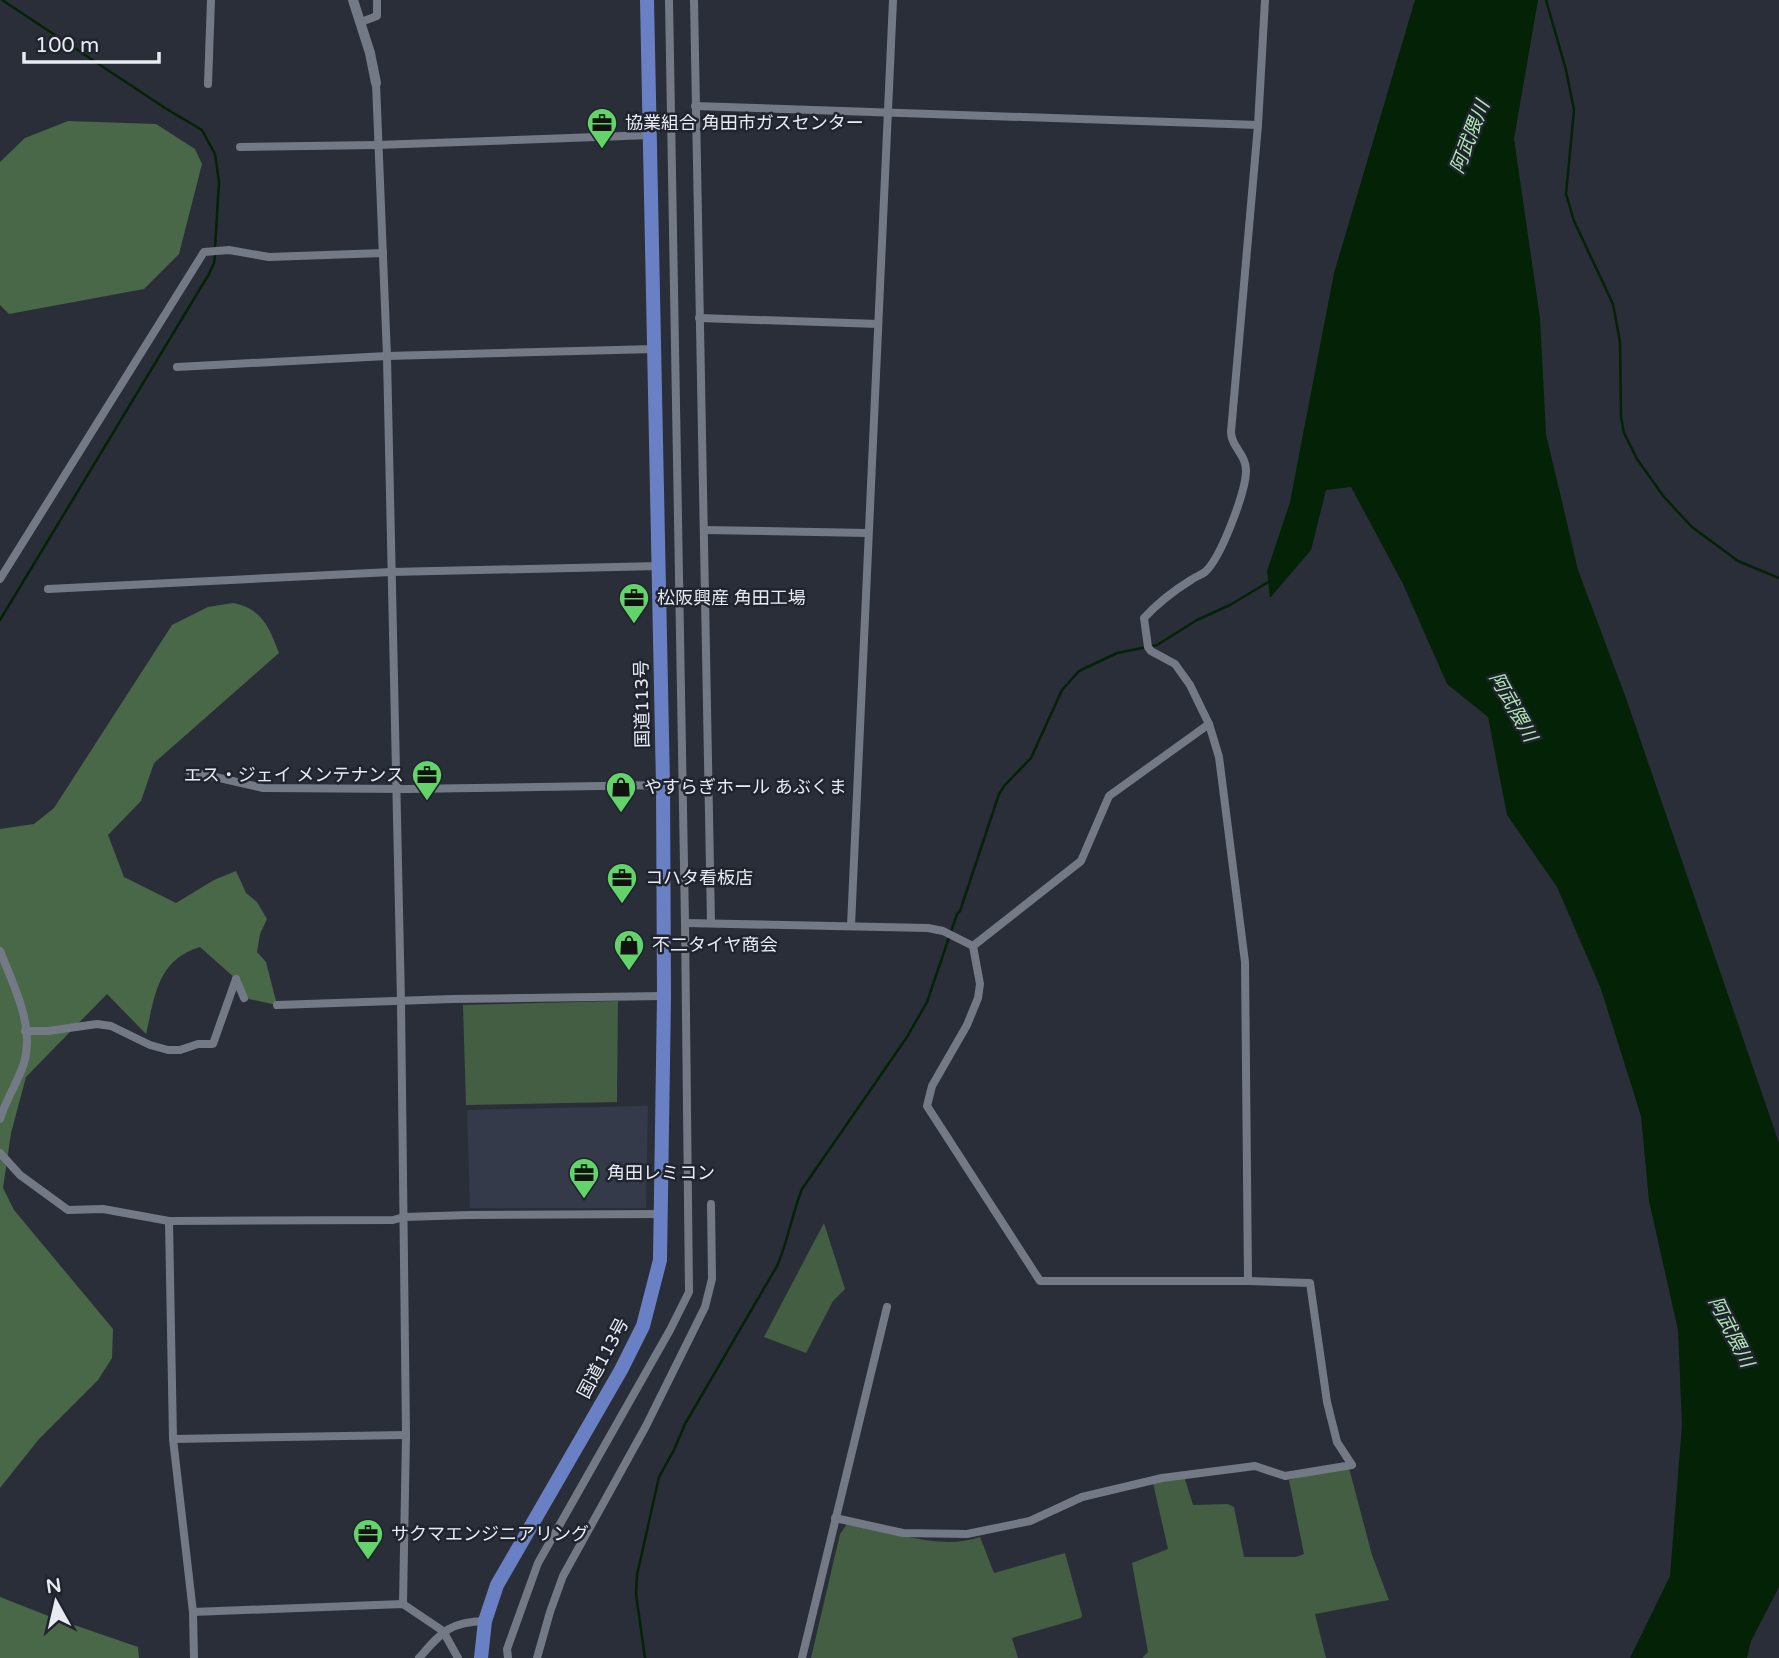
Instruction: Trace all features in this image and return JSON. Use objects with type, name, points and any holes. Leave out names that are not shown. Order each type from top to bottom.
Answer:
[{"type":"highway","name":"国道113号","points":[[481,1658],[485,1620],[497,1585],[621,1370],[643,1326],[660,1260],[664,996],[663,785],[647,0]]},
{"type":"street","points":[[208,84],[211,0]]},
{"type":"street","points":[[353,0],[376,83],[387,356],[404,1217],[406,1436],[403,1604]]},
{"type":"street","points":[[361,22],[377,16],[377,0]]},
{"type":"street","points":[[508,1658],[507,1649],[538,1563],[689,1292],[669,0]]},
{"type":"street","points":[[694,0],[711,923]]},
{"type":"street","points":[[851,926],[894,0]]},
{"type":"street","points":[[1248,1281],[1245,962],[1219,757],[1209,724],[1189,685],[1175,664],[1152,652],[1149,647],[1144,618],[1159,602],[1203,573],[1215,561],[1224,544],[1246,474],[1241,453],[1231,440],[1231,432],[1258,125],[1265,0]]},
{"type":"street","points":[[695,106],[1258,125]]},
{"type":"street","points":[[240,147],[651,135]]},
{"type":"street","points":[[0,579],[204,252],[229,250],[268,257],[383,253]]},
{"type":"street","points":[[699,318],[878,324]]},
{"type":"street","points":[[177,367],[387,356],[655,349]]},
{"type":"street","points":[[704,530],[868,533]]},
{"type":"street","points":[[48,589],[391,572],[659,566]]},
{"type":"street","points":[[973,946],[1081,861],[1109,796],[1209,724]]},
{"type":"street","points":[[189,771],[263,788],[663,785]]},
{"type":"street","points":[[685,923],[928,928],[943,931],[973,946]]},
{"type":"street","points":[[835,1518],[903,1533],[967,1534],[1030,1521],[1082,1497],[1162,1478],[1255,1466],[1284,1476],[1352,1465],[1337,1442],[1327,1402],[1310,1283],[1040,1281],[927,1106],[932,1086],[967,1025],[978,998],[980,984],[973,946]]},
{"type":"street","points":[[0,951],[18,996],[27,1045],[23,1064],[4,1103],[0,1119]]},
{"type":"street","points":[[25,1031],[48,1031],[97,1024],[111,1026],[150,1045],[180,1050],[198,1044],[213,1044],[236,979],[244,998]]},
{"type":"street","points":[[276,1004],[664,996]]},
{"type":"street","points":[[0,1153],[20,1175],[68,1210],[103,1209],[169,1222],[662,1214]]},
{"type":"street","points":[[537,1658],[563,1576],[646,1426],[705,1307],[712,1279],[711,1204]]},
{"type":"street","points":[[169,1222],[173,1439],[193,1612],[194,1658]]},
{"type":"street","points":[[802,1658],[887,1307]]},
{"type":"street","points":[[173,1439],[406,1436]]},
{"type":"street","points":[[193,1612],[403,1604],[443,1631],[458,1658]]},
{"type":"street","points":[[419,1658],[443,1631],[467,1621],[485,1620]]},
{"type":"shaded area","points":[[68,121],[156,124],[195,149],[202,164],[179,254],[144,289],[9,314],[0,305],[0,162],[25,138]]},
{"type":"shaded area","points":[[233,603],[251,610],[264,621],[279,653],[154,763],[141,801],[108,835],[124,877],[176,903],[214,880],[236,871],[246,893],[257,902],[267,919],[260,934],[257,952],[266,962],[277,1005],[244,998],[236,979],[200,947],[186,953],[166,970],[156,993],[146,1034],[107,994],[26,1077],[11,1133],[3,1188],[14,1210],[113,1329],[112,1358],[98,1380],[39,1439],[0,1488],[0,829],[34,824],[54,808],[172,625],[208,607]]},
{"type":"shaded area","points":[[618,1001],[617,1102],[466,1105],[463,1005]]},
{"type":"shaded area","points":[[648,1106],[646,1208],[470,1208],[467,1110]]},
{"type":"shaded area","points":[[824,1223],[845,1289],[833,1301],[806,1353],[764,1337]]},
{"type":"shaded area","points":[[1342,1467],[1349,1468],[1372,1555],[1389,1600],[1315,1614],[1326,1658],[1142,1658],[1148,1652],[1132,1563],[1168,1549],[1153,1483],[1184,1476],[1193,1505],[1228,1504],[1234,1507],[1244,1557],[1296,1557],[1304,1554],[1289,1480]]},
{"type":"shaded area","points":[[854,1523],[933,1541],[965,1541],[980,1537],[994,1573],[1065,1553],[1081,1618],[1012,1638],[1018,1658],[811,1658],[840,1534],[847,1524]]},
{"type":"shaded area","points":[[0,1597],[138,1647],[139,1658],[0,1658]]},
{"type":"water","name":"阿武隈川","points":[[1415,0],[1538,0],[1514,139],[1540,318],[1546,434],[1578,570],[1627,701],[1779,1143],[1779,1587],[1751,1641],[1747,1658],[1630,1658],[1670,1576],[1682,1425],[1678,1330],[1649,1201],[1641,1116],[1601,989],[1557,887],[1507,815],[1488,717],[1447,684],[1403,584],[1351,487],[1326,490],[1311,550],[1270,598],[1267,571],[1290,502],[1334,273]]},
{"type":"waterway","points":[[2,0],[202,130],[215,154],[219,182],[215,248]]},
{"type":"waterway","points":[[1546,0],[1566,70],[1574,110],[1566,194],[1574,221],[1613,304],[1620,342],[1621,417],[1624,433],[1637,459],[1664,497],[1692,527],[1738,561],[1779,578]]},
{"type":"waterway","points":[[0,620],[209,274],[215,255]]},
{"type":"waterway","points":[[645,1658],[636,1594],[637,1575],[659,1477],[685,1424],[777,1266],[802,1189],[907,1037],[927,1002],[999,794],[1031,758],[1062,690],[1079,671],[1117,653],[1157,645],[1270,581]]},
{"type":"place","name":"協業組合 角田市ガスセンター","points":[[602,150]]},
{"type":"place","name":"松阪興産 角田工場","points":[[634,625]]},
{"type":"place","name":"エス・ジェイ メンテナンス","points":[[427,802]]},
{"type":"place","name":"やすらぎホール あぶくま","points":[[621,814]]},
{"type":"place","name":"コハタ看板店","points":[[622,905]]},
{"type":"place","name":"不二タイヤ商会","points":[[629,972]]},
{"type":"place","name":"角田レミコン","points":[[584,1200]]},
{"type":"place","name":"サクマエンジニアリング","points":[[368,1561]]}]
